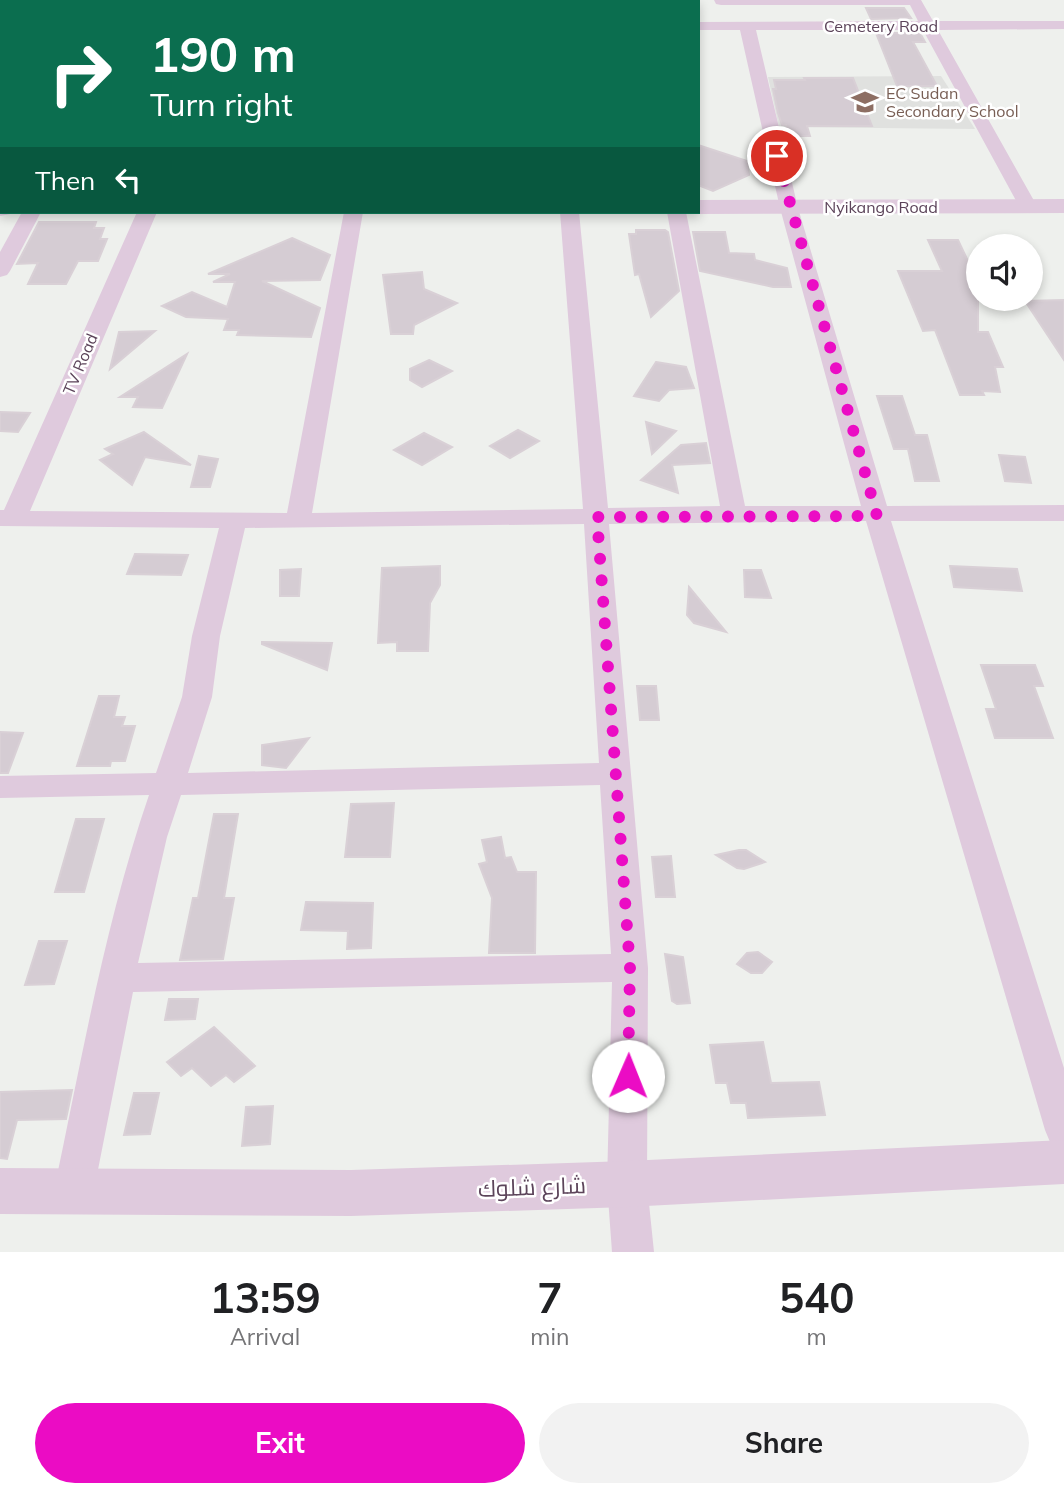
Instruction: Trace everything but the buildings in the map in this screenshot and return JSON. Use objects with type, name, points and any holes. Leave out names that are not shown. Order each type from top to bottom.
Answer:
[{"type":"street","points":[[728,26],[721,0],[914,0],[1028,206]]},
{"type":"street","name":"Cemetery Road","points":[[700,26],[1064,25]]},
{"type":"street","points":[[747,26],[789,208],[877,516],[1064,1130]]},
{"type":"street","name":"Nyikango Road","points":[[700,207],[1064,206]]},
{"type":"street","points":[[0,271],[30,214]]},
{"type":"street","name":"TV Road","points":[[7,517],[147,214]]},
{"type":"street","points":[[298,521],[353,214]]},
{"type":"street","points":[[569,214],[597,517],[630,968],[627,1184],[633,1252]]},
{"type":"street","points":[[676,214],[734,515]]},
{"type":"street","points":[[7,517],[298,521],[1064,513]]},
{"type":"street","points":[[74,1190],[151,837],[197,697],[206,636],[234,520]]},
{"type":"street","points":[[0,788],[437,780],[616,773]]},
{"type":"street","points":[[119,978],[630,968]]},
{"type":"street","name":"شارع شلوك","points":[[0,1191],[351,1193],[627,1184],[1064,1162]]},
{"type":"shaded area","name":"EC Sudan Secondary School","points":[[941,76],[975,129],[779,127],[768,77]]},
{"type":"place","name":"EC Sudan Secondary School","points":[[865,102]]},
{"type":"route","points":[[628,1076],[630,968],[597,517],[730,514],[877,516],[789,208],[777,156]]}]
